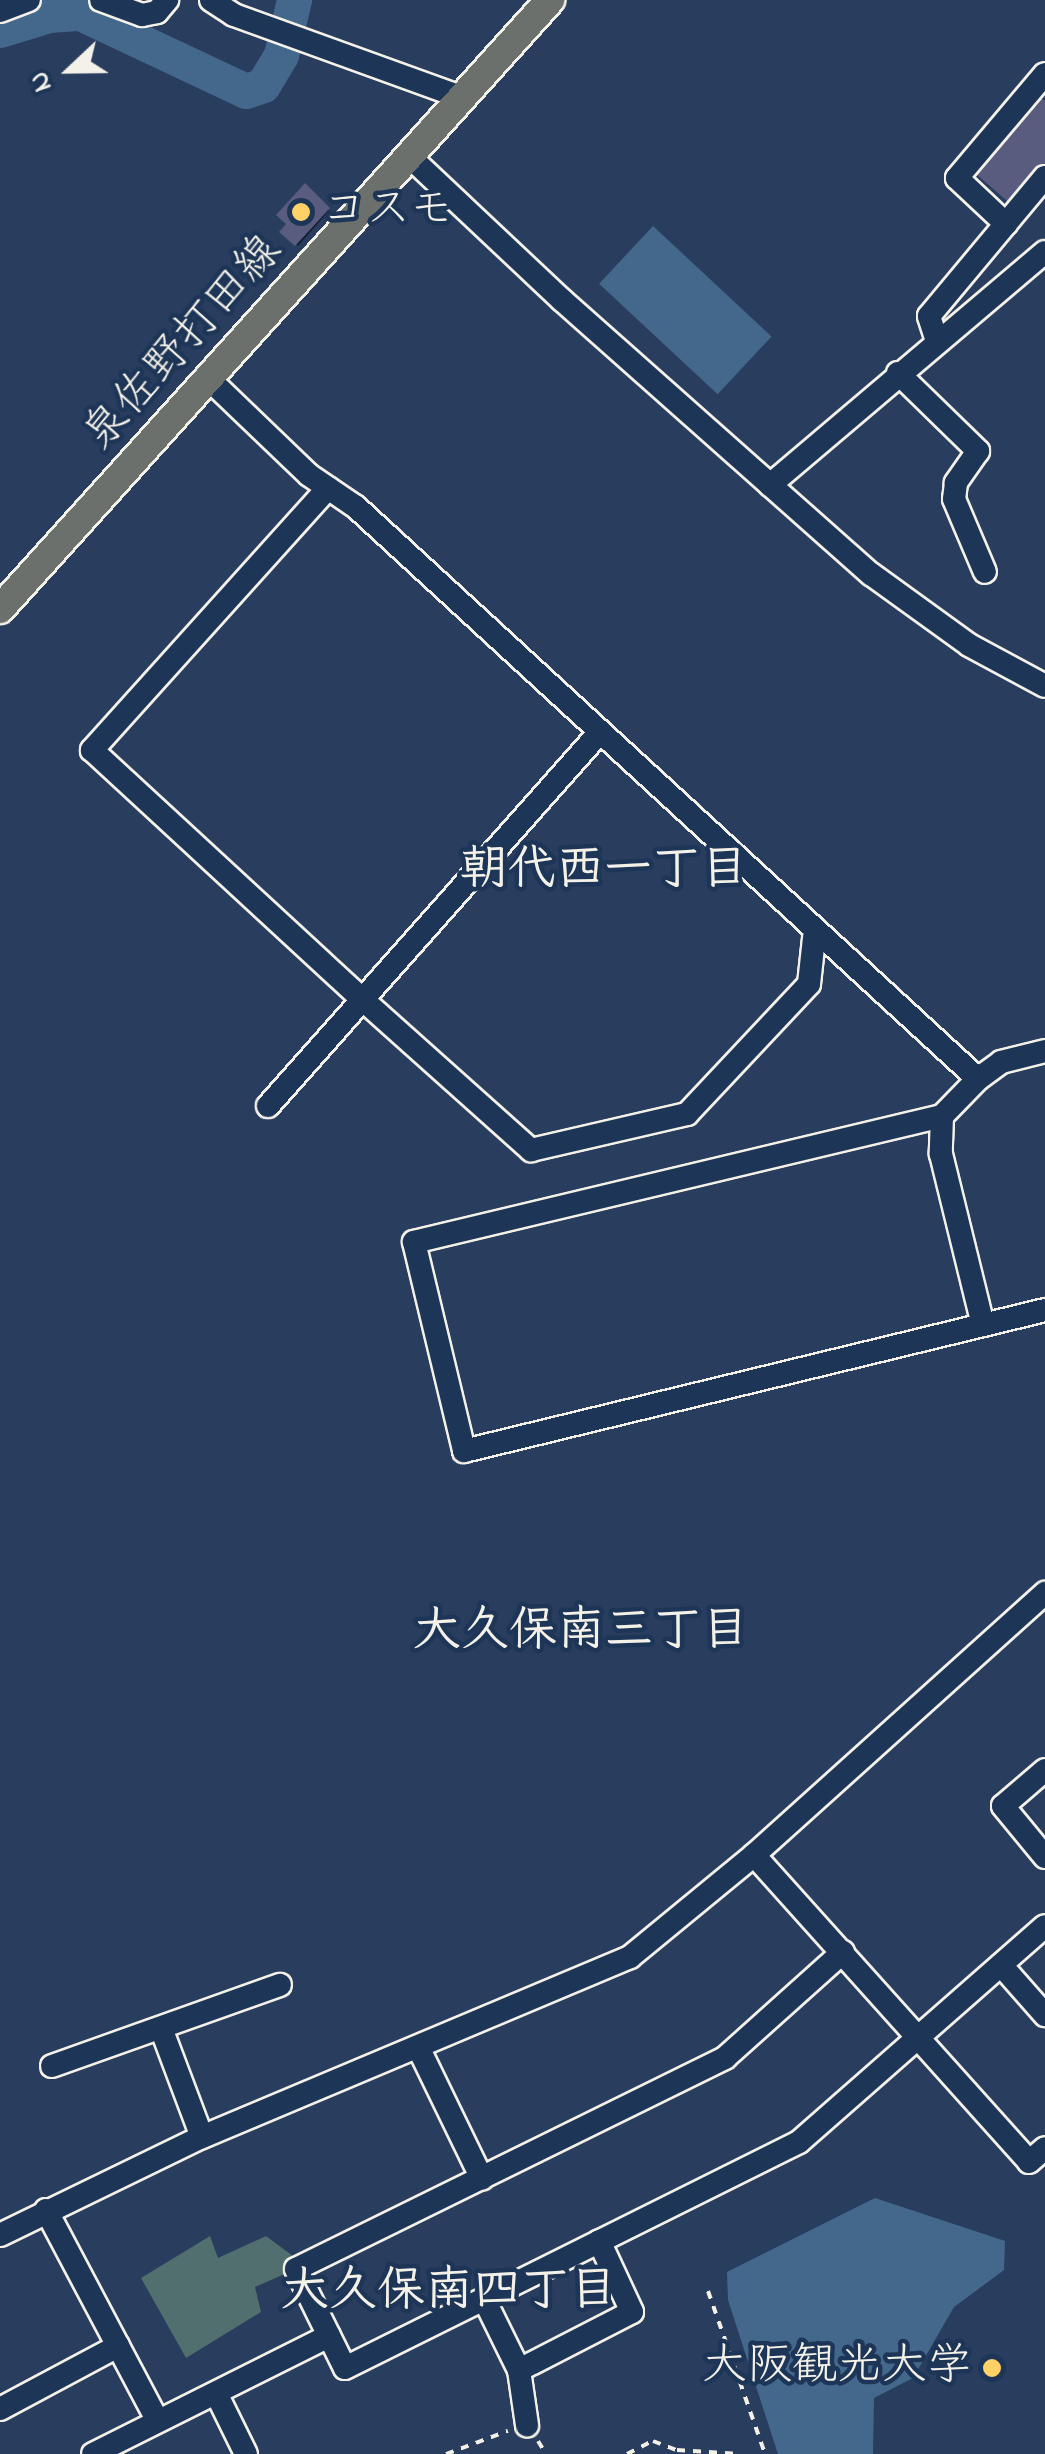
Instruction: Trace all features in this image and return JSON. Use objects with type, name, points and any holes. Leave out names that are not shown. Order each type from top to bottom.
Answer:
[{"type":"main road","name":"泉佐野打田線","points":[[0,609],[550,0]]},
{"type":"street","points":[[0,11],[29,0]]},
{"type":"street","points":[[101,0],[142,16],[157,12],[167,0]]},
{"type":"street","points":[[211,0],[234,15],[460,97]]},
{"type":"street","points":[[1006,224],[957,178],[1045,74]]},
{"type":"street","points":[[409,156],[770,485],[924,615],[1045,686]]},
{"type":"street","points":[[937,342],[928,316],[1045,177]]},
{"type":"street","points":[[770,485],[1043,256]]},
{"type":"street","points":[[898,374],[978,451],[956,482],[954,499],[985,572]]},
{"type":"street","points":[[210,380],[328,488],[356,508],[978,1079]]},
{"type":"street","points":[[328,488],[92,750],[362,998],[531,1150],[688,1114],[810,984],[814,929]]},
{"type":"street","points":[[268,1106],[600,732]]},
{"type":"street","points":[[1045,1051],[1000,1062],[942,1116],[414,1242],[464,1452],[1045,1310]]},
{"type":"street","points":[[942,1116],[941,1154],[983,1326]]},
{"type":"street","points":[[0,2234],[202,2137],[630,1957],[754,1855],[1045,1593]]},
{"type":"street","points":[[1045,1770],[1002,1806],[1045,1857]]},
{"type":"street","points":[[754,1855],[1028,2162],[1045,2148]]},
{"type":"street","points":[[842,1952],[724,2058],[296,2269],[345,2368],[799,2142],[1045,1926]]},
{"type":"street","points":[[1001,1965],[1045,2015]]},
{"type":"street","points":[[52,2066],[280,1985]]},
{"type":"street","points":[[160,2028],[202,2137]]},
{"type":"street","points":[[419,2048],[482,2179]]},
{"type":"street","points":[[46,2210],[156,2420]]},
{"type":"street","points":[[519,2370],[632,2312],[599,2242]]},
{"type":"street","points":[[484,2299],[519,2370],[527,2425]]},
{"type":"street","points":[[93,2454],[329,2336]]},
{"type":"street","points":[[0,2409],[118,2346]]},
{"type":"street","points":[[216,2393],[246,2454]]},
{"type":"path","points":[[708,2291],[765,2454]]},
{"type":"path","points":[[446,2454],[527,2425]]},
{"type":"path","points":[[626,2454],[654,2441],[677,2450],[740,2454]]},
{"type":"green space","points":[[210,2236],[218,2258],[266,2236],[305,2265],[255,2287],[261,2312],[186,2358],[141,2278]]},
{"type":"water","points":[[653,226],[771,336],[718,394],[599,284]]},
{"type":"water","points":[[875,2198],[1005,2241],[1004,2270],[954,2307],[913,2378],[874,2398],[873,2454],[778,2454],[728,2300],[727,2272]]},
{"type":"building","points":[[1040,97],[1045,101],[1045,171],[1014,207],[975,173]]},
{"type":"building","points":[[305,183],[330,208],[295,246],[279,232],[286,224],[276,215]]},
{"type":"waterway","points":[[0,30],[49,15],[80,13],[246,91],[263,85],[281,55],[294,0]]},
{"type":"place","name":"コスモ","points":[[301,212]]},
{"type":"place","name":"大阪観光大学","points":[[992,2368]]},
{"type":"district","name":"朝代西一丁目","points":[[604,872]]},
{"type":"district","name":"大久保南三丁目","points":[[581,1633]]},
{"type":"district","name":"大久保南四丁目","points":[[449,2293]]}]
